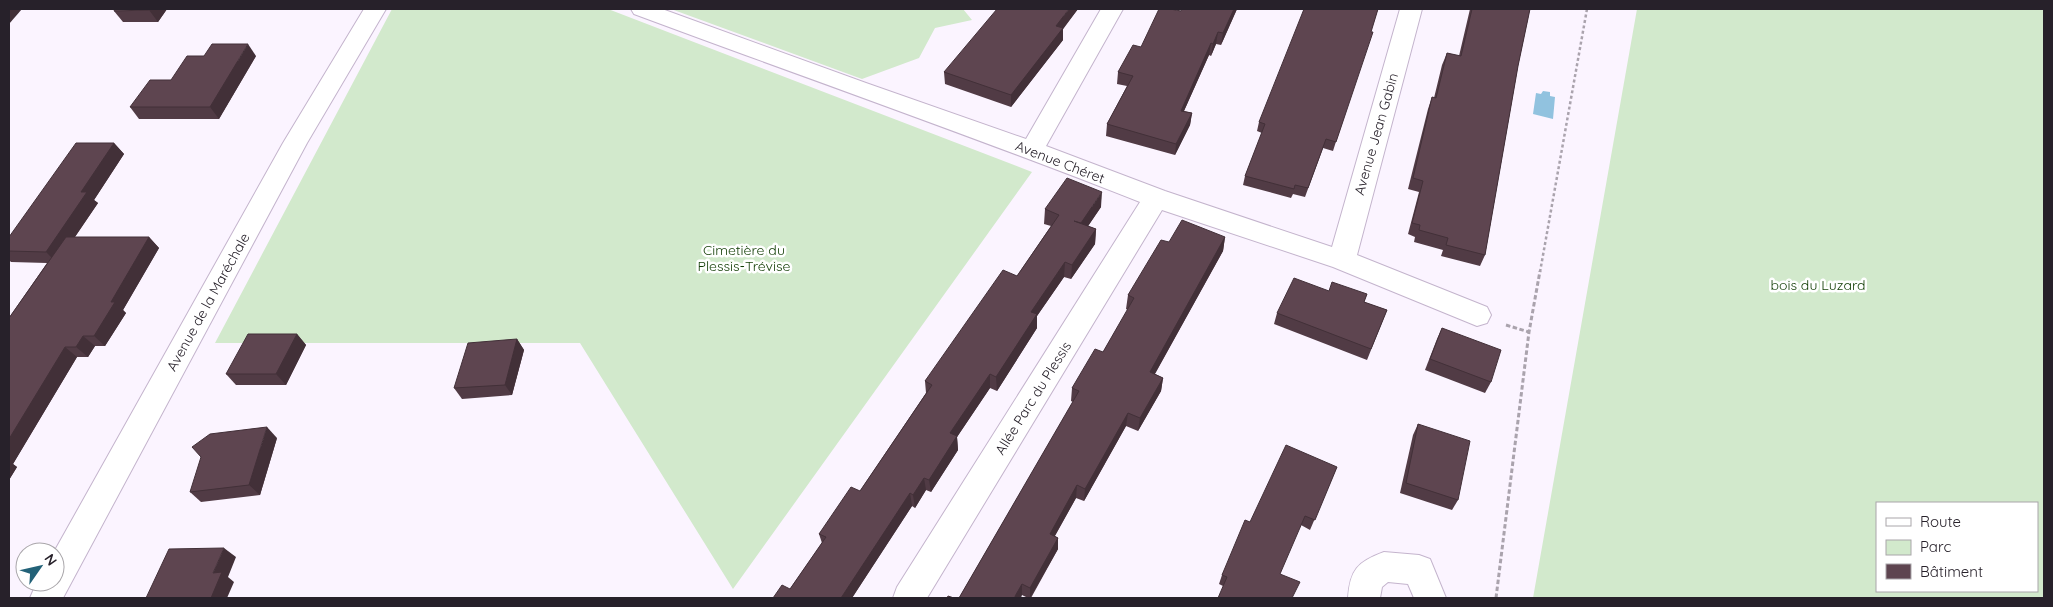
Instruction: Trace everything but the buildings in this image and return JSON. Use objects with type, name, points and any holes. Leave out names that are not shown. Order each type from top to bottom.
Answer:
[{"type":"street","name":"Avenue de la Maréchale","points":[[46,598],[296,143],[375,9]]},
{"type":"street","name":"Avenue Chéret","points":[[642,9],[858,89],[1032,150],[1156,198],[1342,260],[1477,315]]},
{"type":"street","points":[[1032,150],[1112,9]]},
{"type":"street","name":"Avenue Jean Gabin","points":[[1342,260],[1411,9]]},
{"type":"street","name":"Allée Parc du Plessis","points":[[909,598],[1156,198]]},
{"type":"street","points":[[1364,598],[1366,579],[1384,567],[1419,570],[1430,598]]},
{"type":"path","points":[[1496,598],[1529,332],[1587,9]]},
{"type":"green space","name":"Cimetière du Plessis-Trévise","points":[[392,9],[608,9],[1032,172],[733,589],[580,343],[215,343]]},
{"type":"green space","points":[[671,9],[963,9],[972,20],[935,28],[919,58],[862,79]]},
{"type":"green space","name":"bois du Luzard","points":[[1637,9],[2044,9],[2044,598],[1533,598]]},
{"type":"water","points":[[1543,91],[1550,92],[1550,96],[1555,97],[1553,119],[1533,114],[1536,93],[1541,94]]}]
